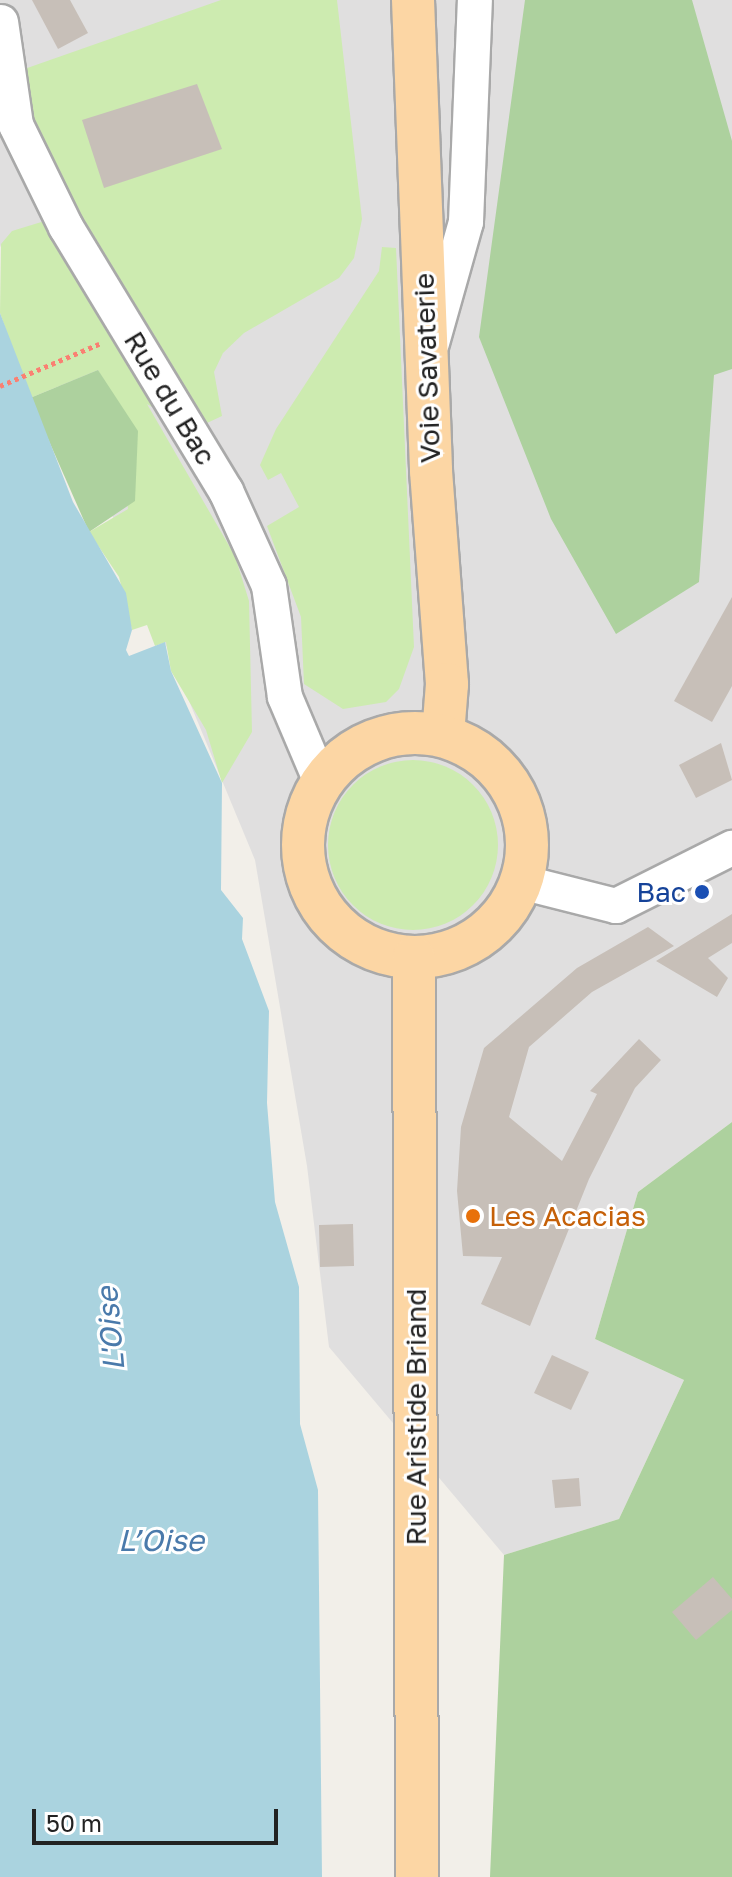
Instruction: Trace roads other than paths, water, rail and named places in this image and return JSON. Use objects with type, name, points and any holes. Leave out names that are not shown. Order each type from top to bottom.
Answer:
[{"type":"main road","name":"Voie Savaterie","points":[[413,0],[427,362],[447,684],[443,735]]},
{"type":"main road","points":[[408,732],[443,735],[477,751],[504,776],[516,798],[528,846],[521,882],[505,913],[479,937],[448,952],[414,958],[370,947],[324,913],[308,882],[302,848],[307,814],[321,782],[345,757],[374,739],[408,732]]},
{"type":"main road","name":"Rue Aristide Briand","points":[[414,958],[417,1877]]},
{"type":"street","points":[[427,362],[466,222],[475,0]]},
{"type":"street","name":"Rue du Bac","points":[[1,22],[16,125],[66,227],[226,491],[269,586],[285,697],[321,782]]},
{"type":"street","points":[[521,882],[616,906],[732,848]]},
{"type":"water","name":"L’Oise","points":[[0,313],[73,502],[126,593],[132,630],[126,650],[129,656],[165,642],[171,671],[222,783],[221,890],[243,918],[242,939],[269,1011],[267,1103],[275,1202],[299,1287],[300,1424],[318,1490],[322,1877],[0,1877]]},
{"type":"place","name":"Bac","points":[[702,892]]},
{"type":"place","name":"Les Acacias","points":[[473,1216]]},
{"type":"water label","name":"L'Oise","points":[[110,1329]]}]
